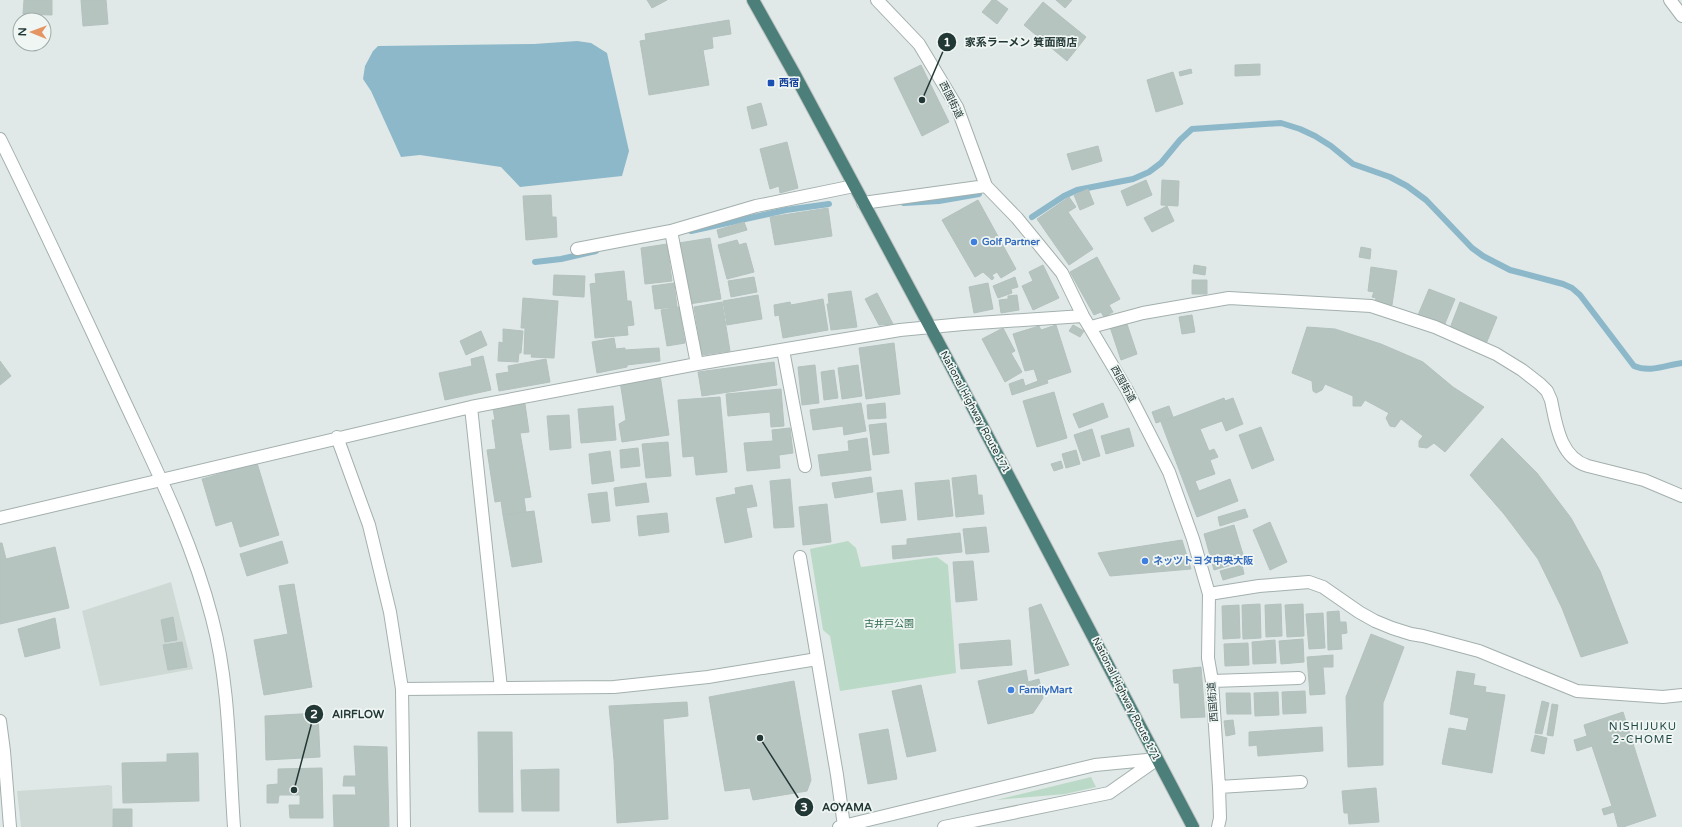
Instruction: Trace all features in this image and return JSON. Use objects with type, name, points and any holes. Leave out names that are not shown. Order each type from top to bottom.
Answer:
[{"type":"highway","name":"National Highway Route 171","points":[[753,0],[930,327],[1193,827]]},
{"type":"street","name":"西国街道","points":[[877,0],[919,44],[957,107],[986,186],[1017,218],[1062,272],[1083,316],[1091,327],[1127,390],[1169,472],[1193,539],[1209,594],[1208,658],[1212,681],[1219,787],[1220,818],[1218,827]]},
{"type":"street","points":[[1670,0],[1682,16]]},
{"type":"street","points":[[0,139],[35,209],[162,479],[194,559],[216,636],[228,718],[234,827]]},
{"type":"street","points":[[576,249],[671,231],[756,206],[854,186]]},
{"type":"street","points":[[863,203],[986,186]]},
{"type":"street","points":[[671,231],[697,364]]},
{"type":"street","points":[[1091,327],[1144,313],[1229,298],[1371,306],[1435,327],[1496,354],[1522,370],[1540,384],[1548,394],[1563,445],[1569,454],[1578,462],[1588,466],[1648,481],[1682,496]]},
{"type":"street","points":[[0,518],[471,406],[697,364],[900,330],[1083,316]]},
{"type":"street","points":[[783,350],[805,466]]},
{"type":"street","points":[[471,406],[501,688]]},
{"type":"street","points":[[337,437],[369,525],[390,612],[402,689],[404,827]]},
{"type":"street","points":[[800,557],[842,827],[1095,765],[1157,759]]},
{"type":"street","points":[[1209,594],[1259,586],[1309,582],[1323,587],[1359,612],[1386,626],[1411,634],[1479,651],[1577,691],[1663,697],[1682,695]]},
{"type":"street","points":[[402,689],[614,687],[708,677],[817,659]]},
{"type":"street","points":[[1212,681],[1298,678]]},
{"type":"street","points":[[0,721],[10,827]]},
{"type":"street","points":[[944,827],[1109,793],[1157,759]]},
{"type":"street","points":[[1219,787],[1301,782]]},
{"type":"shaded area","points":[[171,582],[193,669],[100,686],[82,611]]},
{"type":"shaded area","points":[[112,786],[113,827],[21,827],[17,791]]},
{"type":"green space","name":"古井戸公園","points":[[848,541],[856,548],[861,567],[937,557],[948,565],[956,673],[840,691],[830,636],[823,630],[810,549]]},
{"type":"green space","points":[[1091,777],[1096,787],[1065,794],[996,800]]},
{"type":"water","points":[[577,41],[591,43],[607,53],[629,151],[622,176],[520,187],[501,167],[420,155],[401,157],[371,91],[363,79],[365,66],[373,51],[378,46],[534,44]]},
{"type":"building","points":[[24,0],[52,0],[52,12],[23,12]]},
{"type":"building","points":[[81,0],[106,0],[108,24],[83,26]]},
{"type":"building","points":[[647,0],[667,0],[652,8]]},
{"type":"building","points":[[992,0],[996,0],[1008,9],[997,24],[982,12]]},
{"type":"building","points":[[1056,0],[1072,0],[1065,8]]},
{"type":"building","points":[[1043,2],[1086,37],[1067,61],[1024,25]]},
{"type":"building","points":[[729,20],[731,34],[712,37],[713,48],[703,50],[709,85],[649,95],[640,41],[646,40],[645,34]]},
{"type":"building","points":[[1260,64],[1260,75],[1235,76],[1235,65]]},
{"type":"building","points":[[921,65],[949,122],[922,136],[894,78]]},
{"type":"building","points":[[1191,69],[1192,73],[1180,76],[1179,72]]},
{"type":"building","points":[[1173,72],[1183,104],[1156,112],[1147,80]]},
{"type":"building","points":[[761,103],[767,125],[752,129],[747,107]]},
{"type":"building","points":[[787,142],[798,188],[780,193],[779,186],[770,189],[760,149]]},
{"type":"building","points":[[1098,146],[1102,161],[1072,170],[1067,154]]},
{"type":"building","points":[[1146,180],[1152,195],[1127,206],[1121,191]]},
{"type":"building","points":[[1162,180],[1179,181],[1178,206],[1161,205]]},
{"type":"building","points":[[1088,189],[1094,204],[1080,210],[1074,195]]},
{"type":"building","points":[[551,195],[552,217],[556,217],[557,237],[526,240],[523,196]]},
{"type":"building","points":[[1069,197],[1076,207],[1068,212],[1093,249],[1069,265],[1037,219]]},
{"type":"building","points":[[978,200],[1016,269],[1001,278],[997,272],[992,275],[994,278],[992,280],[983,272],[975,277],[942,220]]},
{"type":"building","points":[[1167,206],[1174,221],[1152,232],[1144,218]]},
{"type":"building","points":[[828,208],[832,236],[775,245],[770,217]]},
{"type":"building","points":[[744,222],[747,230],[719,238],[717,230]]},
{"type":"building","points":[[710,238],[721,299],[689,304],[679,243]]},
{"type":"building","points":[[737,240],[739,245],[746,243],[754,272],[727,279],[718,245]]},
{"type":"building","points":[[667,244],[672,281],[645,284],[641,248]]},
{"type":"building","points":[[1361,247],[1371,249],[1370,259],[1359,257]]},
{"type":"building","points":[[1097,257],[1120,299],[1109,305],[1113,312],[1104,317],[1101,312],[1094,315],[1070,272]]},
{"type":"building","points":[[1043,265],[1059,298],[1033,310],[1022,286],[1033,281],[1029,272]]},
{"type":"building","points":[[1194,265],[1206,267],[1205,275],[1193,273]]},
{"type":"building","points":[[1371,267],[1397,271],[1392,305],[1375,303],[1376,298],[1372,297],[1374,292],[1368,291]]},
{"type":"building","points":[[624,271],[627,301],[631,301],[634,325],[627,326],[628,335],[595,338],[590,284],[596,283],[595,274]]},
{"type":"building","points":[[554,275],[585,276],[584,297],[553,295]]},
{"type":"building","points":[[754,277],[757,292],[731,297],[728,281]]},
{"type":"building","points":[[1015,277],[1018,287],[1011,289],[1012,293],[998,298],[993,286]]},
{"type":"building","points":[[1192,280],[1207,280],[1207,294],[1192,294]]},
{"type":"building","points":[[674,283],[677,307],[655,309],[652,286]]},
{"type":"building","points":[[988,283],[993,309],[974,313],[969,287]]},
{"type":"building","points":[[1429,289],[1455,299],[1444,326],[1418,315]]},
{"type":"building","points":[[851,291],[857,327],[831,330],[827,304],[829,304],[828,294]]},
{"type":"building","points":[[877,293],[893,324],[879,325],[865,299]]},
{"type":"building","points":[[758,295],[762,319],[727,325],[723,301]]},
{"type":"building","points":[[1017,295],[1019,310],[1001,313],[999,300],[1008,299],[1008,296]]},
{"type":"building","points":[[523,298],[558,301],[554,358],[531,357],[532,354],[524,354],[525,328],[521,328]]},
{"type":"building","points":[[823,299],[828,330],[783,338],[779,315],[775,316],[774,305],[790,302],[791,305]]},
{"type":"building","points":[[722,302],[730,351],[702,355],[694,307]]},
{"type":"building","points":[[1460,302],[1497,317],[1486,344],[1450,328]]},
{"type":"building","points":[[679,307],[685,343],[667,346],[661,310]]},
{"type":"building","points":[[1192,315],[1195,332],[1182,334],[1179,317]]},
{"type":"building","points":[[1126,321],[1137,354],[1121,360],[1110,327]]},
{"type":"building","points":[[1056,325],[1071,372],[1047,380],[1048,383],[1012,395],[1009,384],[1023,379],[1025,386],[1038,381],[1034,369],[1025,371],[1013,334],[1039,326],[1041,330]]},
{"type":"building","points":[[1073,325],[1084,331],[1080,337],[1069,331]]},
{"type":"building","points":[[1307,327],[1335,329],[1381,344],[1423,362],[1453,387],[1484,407],[1445,452],[1434,443],[1427,448],[1419,447],[1419,441],[1423,436],[1401,419],[1395,427],[1390,426],[1386,418],[1389,413],[1365,400],[1361,406],[1353,406],[1353,396],[1325,384],[1322,390],[1316,393],[1313,391],[1312,381],[1292,373]]},
{"type":"building","points":[[1003,328],[1015,351],[1011,353],[1022,372],[1005,382],[982,339]]},
{"type":"building","points":[[503,329],[523,331],[521,353],[519,353],[518,362],[498,361],[499,342],[503,343]]},
{"type":"building","points":[[481,331],[487,345],[466,355],[460,341]]},
{"type":"building","points":[[614,338],[616,349],[625,348],[625,350],[659,348],[660,361],[627,365],[627,367],[597,373],[592,342]]},
{"type":"building","points":[[894,343],[900,394],[866,399],[859,348]]},
{"type":"building","points":[[483,356],[491,390],[445,400],[439,373],[472,366],[471,359]]},
{"type":"building","points":[[546,359],[550,382],[499,391],[496,374],[509,372],[508,366]]},
{"type":"building","points":[[0,361],[11,376],[0,385]]},
{"type":"building","points":[[774,362],[777,385],[702,396],[698,372]]},
{"type":"building","points":[[815,365],[819,403],[802,405],[798,367]]},
{"type":"building","points":[[858,365],[862,396],[842,399],[838,368]]},
{"type":"building","points":[[834,370],[838,398],[824,400],[821,372]]},
{"type":"building","points":[[660,375],[669,435],[622,442],[619,424],[626,420],[620,381]]},
{"type":"building","points":[[781,389],[784,426],[771,427],[770,412],[728,416],[726,394]]},
{"type":"building","points":[[1054,392],[1067,438],[1037,447],[1023,401]]},
{"type":"building","points":[[720,397],[727,472],[696,475],[694,456],[683,457],[678,400]]},
{"type":"building","points":[[1224,398],[1225,401],[1233,398],[1243,424],[1226,431],[1222,421],[1200,429],[1209,451],[1214,449],[1218,457],[1210,460],[1215,474],[1195,481],[1199,491],[1230,479],[1238,501],[1197,517],[1161,422]]},
{"type":"building","points":[[861,403],[866,431],[844,435],[843,426],[813,430],[810,410]]},
{"type":"building","points":[[885,403],[886,418],[868,419],[867,405]]},
{"type":"building","points":[[1103,403],[1108,417],[1079,428],[1073,414]]},
{"type":"building","points":[[525,404],[529,432],[520,433],[531,497],[524,498],[526,512],[503,515],[501,501],[495,502],[487,450],[496,449],[492,420],[495,420],[493,409]]},
{"type":"building","points":[[613,406],[616,440],[581,443],[578,409]]},
{"type":"building","points":[[1169,406],[1173,417],[1156,423],[1152,412]]},
{"type":"building","points":[[569,415],[571,448],[550,450],[547,416]]},
{"type":"building","points":[[886,423],[889,453],[873,455],[869,425]]},
{"type":"building","points":[[1261,427],[1274,460],[1252,469],[1239,435]]},
{"type":"building","points":[[790,428],[793,453],[779,455],[780,468],[747,471],[744,443],[773,441],[772,430]]},
{"type":"building","points":[[1129,428],[1134,446],[1106,454],[1101,436]]},
{"type":"building","points":[[1092,429],[1100,456],[1083,461],[1074,435]]},
{"type":"building","points":[[867,438],[871,470],[821,476],[818,455],[849,451],[848,441]]},
{"type":"building","points":[[1502,438],[1537,473],[1571,518],[1600,571],[1628,643],[1581,657],[1562,608],[1538,559],[1504,514],[1470,475]]},
{"type":"building","points":[[668,442],[671,476],[646,478],[642,444]]},
{"type":"building","points":[[638,448],[640,466],[621,468],[620,450]]},
{"type":"building","points":[[1076,450],[1080,464],[1066,468],[1062,454]]},
{"type":"building","points":[[610,451],[614,481],[592,484],[589,454]]},
{"type":"building","points":[[1061,461],[1063,468],[1054,471],[1051,464]]},
{"type":"building","points":[[257,463],[279,535],[240,547],[232,521],[216,526],[202,479]]},
{"type":"building","points":[[976,475],[978,495],[982,495],[984,514],[956,517],[952,478]]},
{"type":"building","points":[[871,477],[873,492],[835,498],[832,483]]},
{"type":"building","points":[[790,479],[794,527],[774,528],[770,481]]},
{"type":"building","points":[[949,480],[953,516],[918,520],[915,483]]},
{"type":"building","points":[[646,483],[649,502],[616,506],[614,488]]},
{"type":"building","points":[[752,485],[757,506],[746,508],[752,537],[725,543],[716,498],[736,494],[735,488]]},
{"type":"building","points":[[902,490],[906,520],[881,523],[877,493]]},
{"type":"building","points":[[607,492],[610,521],[592,523],[588,494]]},
{"type":"building","points":[[827,504],[831,542],[803,545],[799,507]]},
{"type":"building","points":[[1245,509],[1248,517],[1220,526],[1218,517]]},
{"type":"building","points":[[534,511],[542,562],[512,567],[503,515]]},
{"type":"building","points":[[667,513],[669,532],[639,536],[637,516]]},
{"type":"building","points":[[1270,522],[1287,562],[1270,570],[1253,530]]},
{"type":"building","points":[[1234,525],[1245,561],[1214,570],[1204,534]]},
{"type":"building","points":[[986,527],[989,552],[966,554],[963,529]]},
{"type":"building","points":[[960,533],[962,552],[893,559],[892,546],[907,545],[907,539]]},
{"type":"building","name":"ネッツトヨタ中央大阪","points":[[1182,540],[1191,569],[1110,576],[1098,553]]},
{"type":"building","points":[[282,541],[288,563],[247,576],[240,554]]},
{"type":"building","points":[[0,543],[2,543],[6,559],[55,547],[69,608],[0,624]]},
{"type":"building","points":[[973,561],[977,600],[956,602],[953,562]]},
{"type":"building","points":[[1242,565],[1244,574],[1223,580],[1220,571]]},
{"type":"building","points":[[294,584],[312,687],[264,695],[254,640],[288,634],[279,586]]},
{"type":"building","points":[[1041,604],[1069,665],[1035,674],[1029,608]]},
{"type":"building","points":[[1260,604],[1261,638],[1243,639],[1242,605]]},
{"type":"building","points":[[1281,604],[1282,636],[1266,637],[1265,605]]},
{"type":"building","points":[[1303,604],[1304,636],[1287,637],[1285,605]]},
{"type":"building","points":[[1239,605],[1240,638],[1223,639],[1222,606]]},
{"type":"building","points":[[1339,611],[1340,622],[1346,622],[1347,633],[1341,634],[1342,649],[1328,650],[1327,612]]},
{"type":"building","points":[[1323,613],[1325,648],[1309,649],[1306,614]]},
{"type":"building","points":[[173,617],[177,640],[165,642],[161,620]]},
{"type":"building","points":[[55,618],[60,648],[25,657],[18,629]]},
{"type":"building","points":[[1371,634],[1404,647],[1383,703],[1383,765],[1348,767],[1346,697]]},
{"type":"building","points":[[1303,639],[1304,662],[1281,664],[1279,641]]},
{"type":"building","points":[[1010,640],[1012,665],[961,669],[959,644]]},
{"type":"building","points":[[1275,640],[1276,663],[1253,664],[1252,642]]},
{"type":"building","points":[[182,642],[187,667],[168,670],[163,645]]},
{"type":"building","points":[[1248,643],[1249,665],[1225,666],[1224,644]]},
{"type":"building","points":[[1333,655],[1333,667],[1323,667],[1325,694],[1310,695],[1307,657]]},
{"type":"building","points":[[1201,667],[1205,717],[1181,718],[1179,683],[1174,683],[1173,670]]},
{"type":"building","name":"FamilyMart","points":[[1026,670],[1028,682],[1039,679],[1043,698],[1033,713],[988,724],[978,681]]},
{"type":"building","points":[[1457,671],[1475,674],[1473,685],[1486,687],[1485,692],[1505,695],[1492,773],[1442,764],[1449,728],[1466,731],[1469,718],[1450,714]]},
{"type":"building","points":[[794,681],[811,780],[807,791],[753,800],[750,788],[725,791],[709,697]]},
{"type":"building","points":[[921,685],[936,751],[907,757],[892,691]]},
{"type":"building","points":[[1305,691],[1306,713],[1283,714],[1282,692]]},
{"type":"building","points":[[1278,692],[1279,715],[1255,716],[1254,693]]},
{"type":"building","points":[[1226,693],[1250,693],[1251,714],[1227,714]]},
{"type":"building","points":[[1542,701],[1549,703],[1542,734],[1535,733]]},
{"type":"building","points":[[687,702],[688,716],[663,719],[668,819],[617,823],[614,760],[609,706]]},
{"type":"building","points":[[1552,704],[1558,705],[1553,736],[1547,735]]},
{"type":"building","points":[[1623,712],[1656,816],[1623,827],[1618,827],[1614,812],[1604,815],[1602,809],[1612,806],[1592,746],[1577,751],[1574,740],[1587,736],[1584,725]]},
{"type":"building","points":[[318,713],[320,757],[266,760],[265,716]]},
{"type":"building","points":[[1233,720],[1235,734],[1226,736],[1224,721]]},
{"type":"building","points":[[1322,727],[1323,751],[1258,756],[1257,745],[1249,746],[1249,732]]},
{"type":"building","points":[[888,729],[897,779],[868,784],[859,734]]},
{"type":"building","points":[[478,732],[512,732],[513,812],[479,812]]},
{"type":"building","points":[[1535,735],[1547,738],[1544,754],[1531,751]]},
{"type":"building","points":[[354,746],[387,747],[389,827],[334,827],[333,795],[356,795],[355,786],[343,786],[344,776],[356,776]]},
{"type":"building","points":[[198,753],[199,801],[123,803],[122,763],[167,762],[167,754]]},
{"type":"building","points":[[322,768],[323,818],[290,818],[289,805],[300,805],[300,795],[279,795],[278,803],[267,803],[267,785],[278,784],[278,769]]},
{"type":"building","points":[[559,769],[559,811],[522,811],[521,770]]},
{"type":"building","points":[[1376,788],[1379,822],[1349,824],[1348,813],[1344,813],[1342,791]]},
{"type":"building","points":[[113,809],[132,809],[132,827],[113,827]]},
{"type":"waterway","points":[[1032,217],[1064,196],[1077,190],[1133,179],[1149,172],[1161,163],[1180,140],[1192,129],[1281,123],[1315,136],[1331,146],[1353,164],[1390,177],[1407,186],[1426,200],[1472,248],[1483,256],[1510,270],[1563,284],[1572,288],[1580,295],[1634,366],[1652,369],[1682,363]]},
{"type":"waterway","points":[[904,203],[939,201],[979,194]]},
{"type":"waterway","points":[[691,231],[786,210],[829,204]]},
{"type":"waterway","points":[[535,262],[561,259],[596,251]]},
{"type":"place","name":"西宿","points":[[771,83]]},
{"type":"place","name":"家系ラーメン 箕面商店","points":[[922,100]]},
{"type":"place","name":"Golf Partner","points":[[974,242]]},
{"type":"place","name":"ネッツトヨタ中央大阪","points":[[1145,561]]},
{"type":"place","name":"FamilyMart","points":[[1011,690]]},
{"type":"place","name":"AOYAMA","points":[[760,738]]},
{"type":"place","name":"AIRFLOW","points":[[294,790]]},
{"type":"district","name":"NISHIJUKU 2-CHOME","points":[[1643,732]]}]
